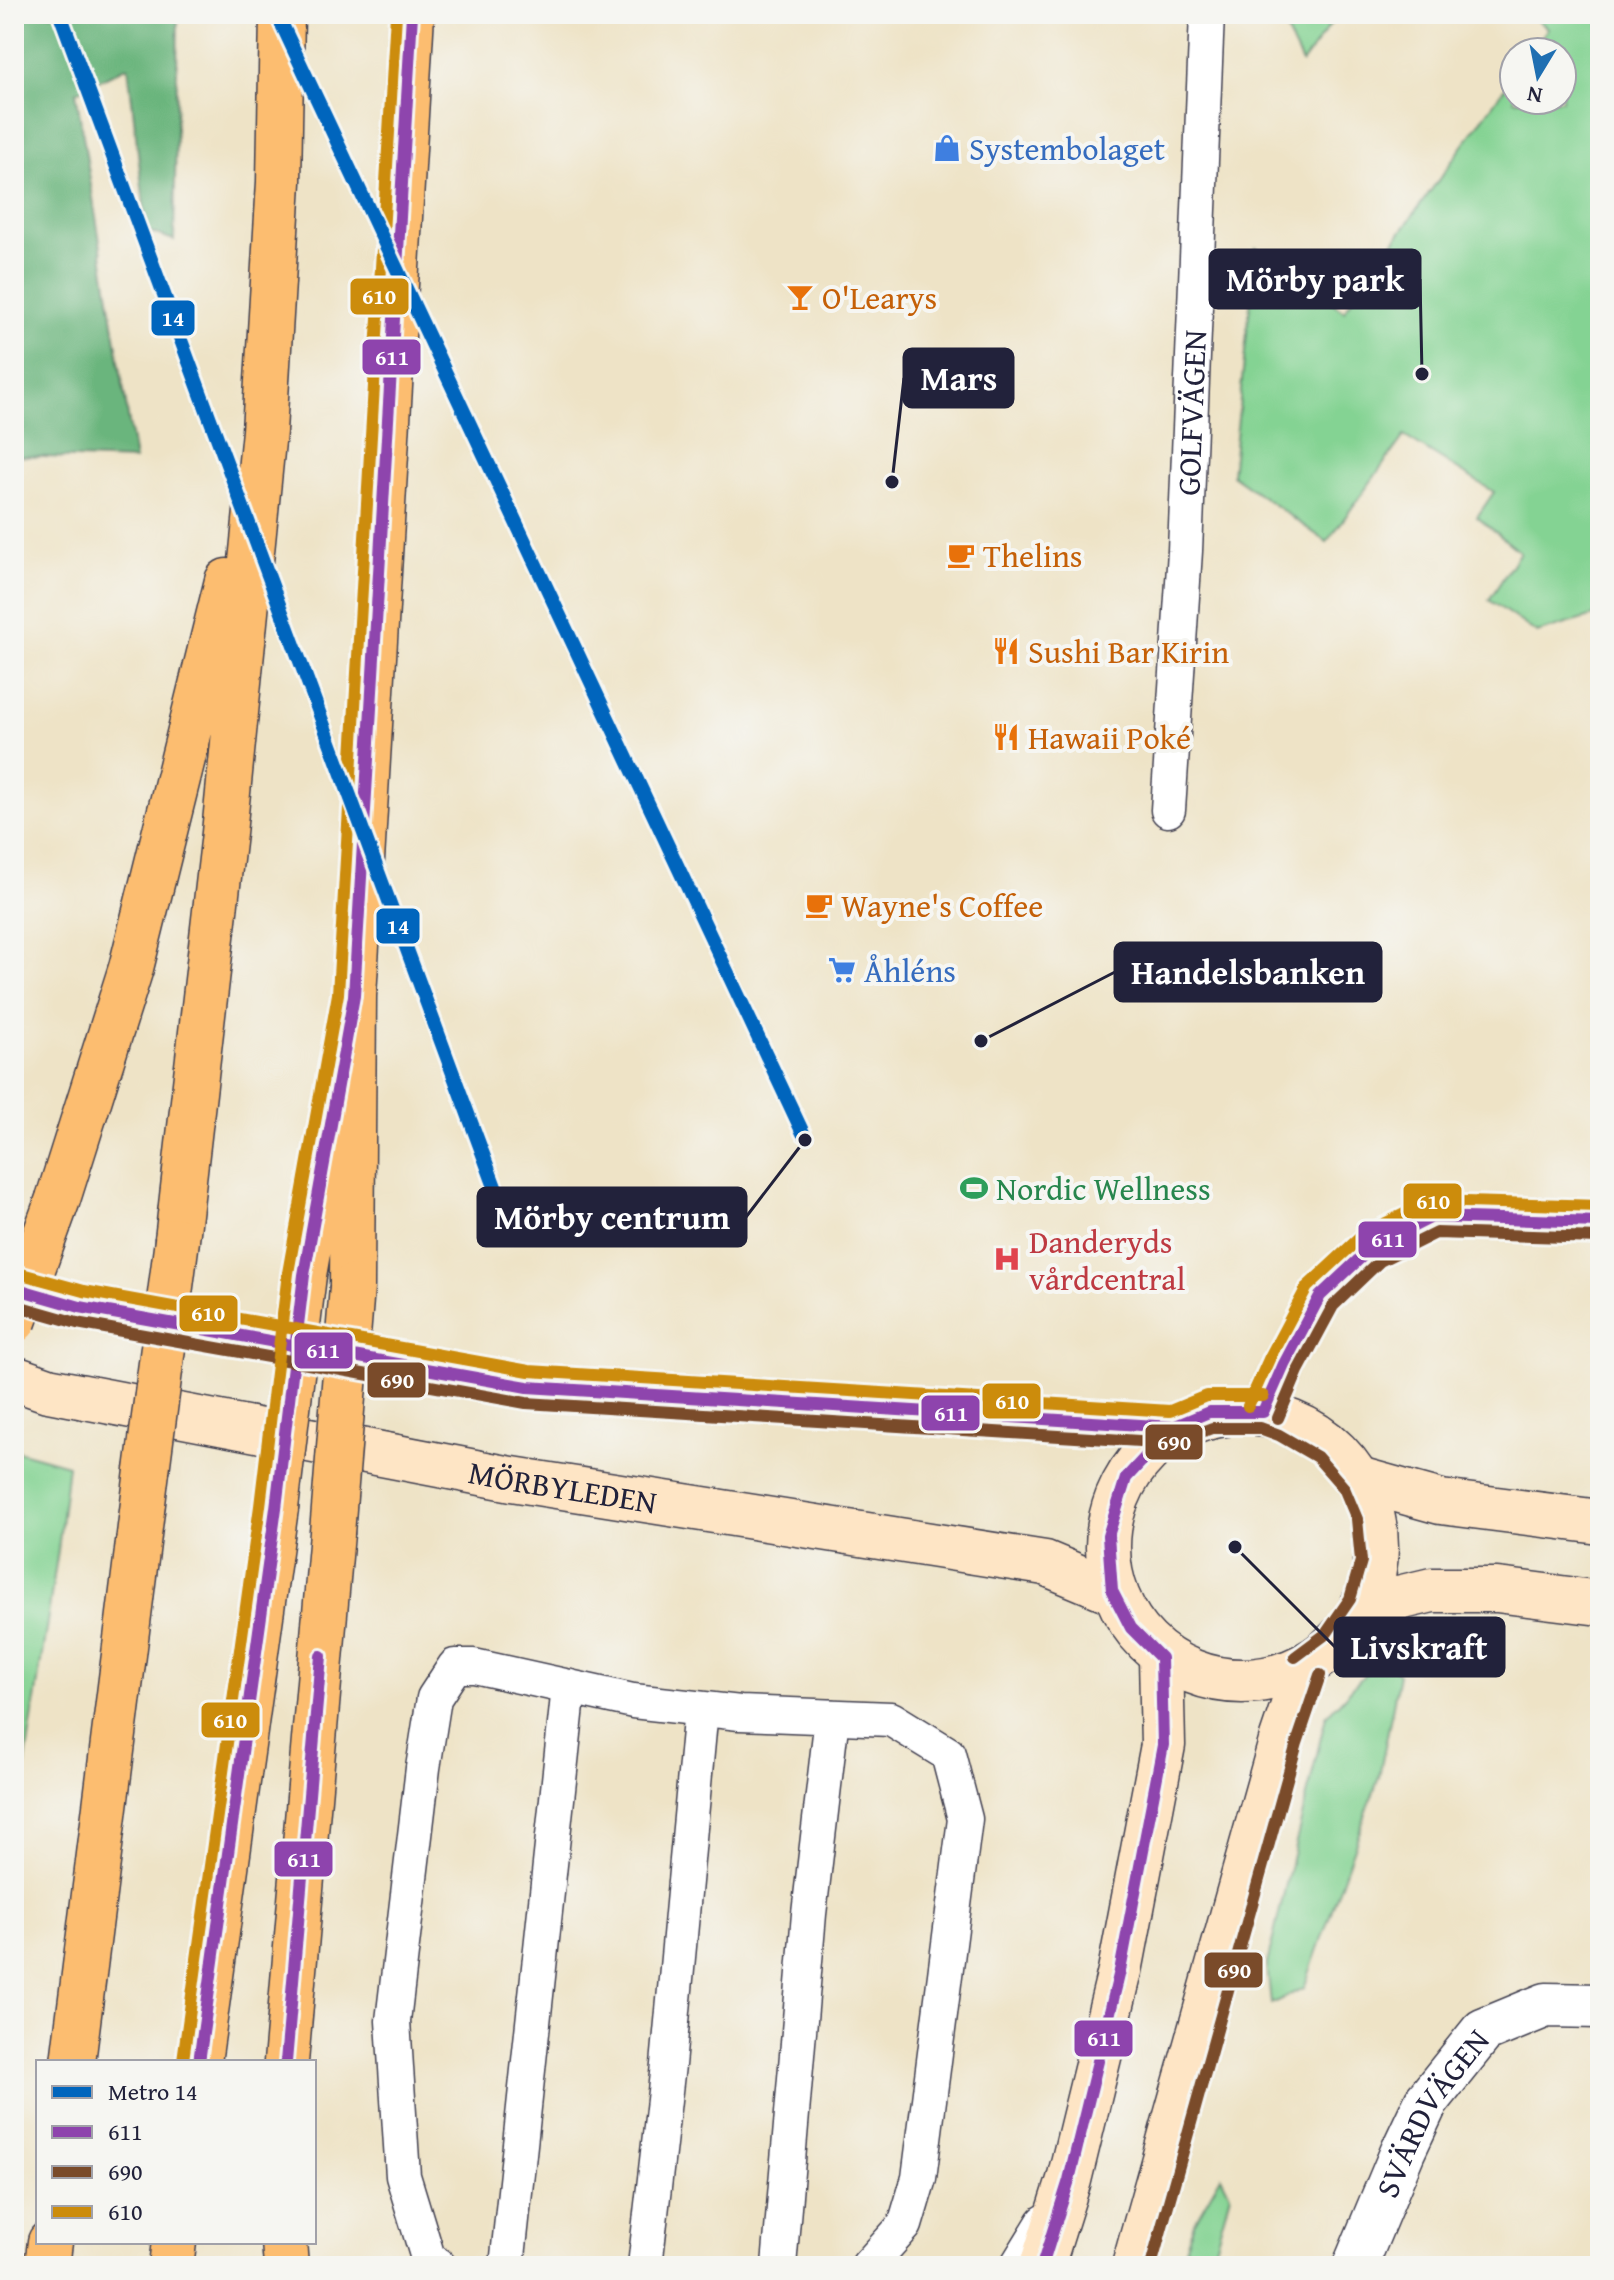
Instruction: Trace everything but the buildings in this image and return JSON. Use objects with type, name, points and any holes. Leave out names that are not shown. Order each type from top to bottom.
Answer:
[{"type":"highway","points":[[73,2060],[177,1240],[224,833],[264,431],[279,182],[282,14]]},
{"type":"highway","points":[[286,2060],[352,1287],[354,996],[412,14]]},
{"type":"highway","points":[[14,1321],[58,1199],[131,968],[264,431]]},
{"type":"highway","points":[[199,2060],[276,1508],[304,1275],[354,996]]},
{"type":"highway","points":[[47,2266],[50,2244]]},
{"type":"highway","points":[[171,2266],[174,2244]]},
{"type":"highway","points":[[284,2244],[286,2266]]},
{"type":"street","points":[[14,1288],[80,1307],[527,1387],[1173,1427]]},
{"type":"street","name":"MÖRBYLEDEN","points":[[14,1378],[48,1390],[512,1479],[1045,1563],[1112,1591]]},
{"type":"street","points":[[1209,1412],[1263,1412],[1327,1444],[1358,1479],[1373,1515],[1377,1562],[1365,1606],[1338,1645],[1305,1670],[1259,1679],[1205,1671],[1161,1658],[1131,1628],[1112,1591],[1108,1536],[1126,1478],[1173,1427],[1209,1412]]},
{"type":"street","points":[[1358,1479],[1441,1502],[1600,1522]]},
{"type":"street","points":[[1365,1606],[1432,1590],[1497,1590],[1600,1603]]},
{"type":"street","points":[[1042,2266],[1069,2180],[1120,1971],[1163,1745],[1161,1658]]},
{"type":"street","points":[[1134,2266],[1282,1738],[1305,1670]]},
{"type":"street","name":"SVÄRDVÄGEN","points":[[1355,2266],[1426,2102],[1483,2031],[1546,2005],[1600,2006]]},
{"type":"lane","name":"GOLFVÄGEN","points":[[1168,810],[1185,551],[1207,14]]},
{"type":"lane","points":[[1263,1412],[1320,1296],[1371,1248],[1432,1217],[1600,1222]]},
{"type":"lane","points":[[439,2266],[428,2258],[403,2176],[393,2021],[434,1698],[455,1666],[474,1666],[633,1701],[701,1709],[891,1719],[948,1754],[965,1819],[919,2178],[905,2225],[868,2266]]},
{"type":"lane","points":[[507,2266],[569,1687]]},
{"type":"lane","points":[[645,2266],[668,2065],[701,1709]]},
{"type":"lane","points":[[779,2266],[809,1914],[832,1717]]},
{"type":"lane","points":[[1017,2266],[1069,2180]]},
{"type":"green space","points":[[14,14],[178,14],[174,240],[147,231],[128,66],[76,92],[135,460],[14,456]]},
{"type":"green space","points":[[1278,14],[1338,14],[1302,63]]},
{"type":"green space","points":[[1529,14],[1600,14],[1600,614],[1537,633],[1489,600],[1520,552],[1477,517],[1494,492],[1404,436],[1327,542],[1232,475],[1256,248],[1344,311],[1498,97],[1498,116],[1578,116],[1578,36],[1542,36],[1548,28]]},
{"type":"green space","points":[[14,1450],[68,1465],[14,1838]]},
{"type":"green space","points":[[1381,1657],[1399,1674],[1379,1777],[1304,1988],[1271,2004],[1267,1964],[1326,1716]]},
{"type":"green space","points":[[1221,2176],[1230,2194],[1210,2266],[1179,2266],[1194,2223]]},
{"type":"metro line","name":"14","points":[[60,14],[511,1230]]},
{"type":"metro line","name":"14","points":[[277,14],[803,1133]]},
{"type":"transit line","name":"610","points":[[183,2060],[260,1506],[288,1273],[338,994],[396,14]]},
{"type":"transit line","name":"611","points":[[199,2060],[276,1508],[304,1275],[354,996],[412,14]]},
{"type":"transit line","name":"610","points":[[1248,1406],[1307,1287],[1364,1234],[1431,1201],[1600,1206]]},
{"type":"transit line","name":"611","points":[[1263,1412],[1320,1296],[1371,1248],[1432,1217],[1600,1222]]},
{"type":"transit line","name":"690","points":[[1278,1418],[1298,1371],[1333,1306],[1380,1261],[1436,1233],[1600,1238]]},
{"type":"transit line","name":"610","points":[[18,1273],[84,1291],[529,1371],[1170,1411],[1206,1396],[1263,1396]]},
{"type":"transit line","name":"611","points":[[14,1288],[80,1307],[527,1387],[1173,1427],[1209,1412],[1263,1412]]},
{"type":"transit line","name":"690","points":[[14,1305],[77,1323],[526,1403],[1172,1443],[1212,1428],[1260,1428],[1317,1457],[1344,1488],[1357,1519],[1361,1561],[1350,1599],[1326,1634],[1295,1657]]},
{"type":"transit line","name":"611","points":[[1042,2266],[1069,2180],[1120,1971],[1163,1745],[1161,1658],[1131,1628],[1112,1591],[1108,1536],[1126,1478],[1173,1427],[1209,1412],[1222,1412]]},
{"type":"transit line","name":"611","points":[[286,2060],[321,1656]]},
{"type":"transit line","name":"690","points":[[1151,2266],[1297,1743],[1320,1675]]},
{"type":"place","name":"Systembolaget","points":[[947,148]]},
{"type":"place","name":"O'Learys","points":[[800,297]]},
{"type":"place","name":"Mörby park","points":[[1422,374]]},
{"type":"place","name":"Mars","points":[[892,482]]},
{"type":"place","name":"Thelins","points":[[961,555]]},
{"type":"place","name":"Sushi Bar Kirin","points":[[1006,651]]},
{"type":"place","name":"Hawaii Poké","points":[[1006,737]]},
{"type":"place","name":"Wayne's Coffee","points":[[819,905]]},
{"type":"place","name":"Åhléns","points":[[842,970]]},
{"type":"place","name":"Handelsbanken","points":[[981,1041]]},
{"type":"place","name":"Mörby centrum","points":[[805,1140]]},
{"type":"place","name":"Nordic Wellness","points":[[974,1188]]},
{"type":"place","name":"Danderyds vårdcentral","points":[[1007,1259]]},
{"type":"place","name":"Livskraft","points":[[1235,1547]]}]
